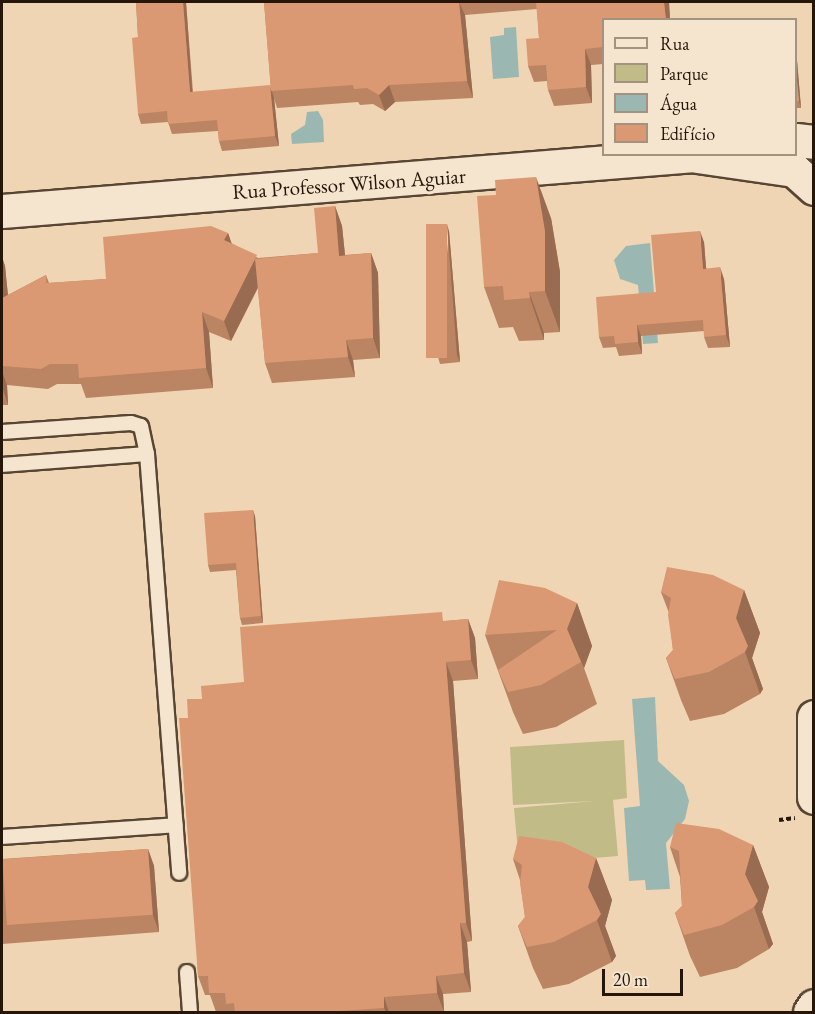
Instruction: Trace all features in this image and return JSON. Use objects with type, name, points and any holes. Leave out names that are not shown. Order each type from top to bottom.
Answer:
[{"type":"street","points":[[797,140],[813,142]]},
{"type":"street","name":"Rua Professor Wilson Aguiar","points":[[2,211],[690,156]]},
{"type":"street","name":"Rua Professor Wilson Aguiar","points":[[708,156],[794,170],[813,188]]},
{"type":"street","points":[[813,717],[813,797]]},
{"type":"street","points":[[810,1012],[813,1006]]},
{"type":"lane","points":[[2,432],[131,423],[141,426],[147,454],[179,873]]},
{"type":"lane","points":[[2,465],[147,454]]},
{"type":"lane","points":[[2,837],[176,825]]},
{"type":"lane","points":[[187,972],[190,1012]]},
{"type":"path","points":[[778,820],[790,819]]},
{"type":"green space","points":[[624,740],[627,798],[613,800],[618,856],[519,864],[514,808],[595,801],[513,805],[510,747]]},
{"type":"water","points":[[516,27],[519,77],[493,79],[490,37],[504,35],[504,28]]},
{"type":"water","points":[[318,111],[323,120],[324,142],[292,144],[291,134],[305,125],[307,112]]},
{"type":"water","points":[[650,243],[658,343],[643,344],[638,285],[620,279],[614,260],[626,246]]},
{"type":"water","points":[[655,697],[658,761],[684,785],[689,801],[685,819],[666,843],[670,889],[646,890],[645,880],[629,881],[624,808],[640,806],[632,699]]},
{"type":"building","points":[[136,2],[183,2],[190,92],[270,85],[275,136],[219,141],[217,120],[168,124],[167,111],[138,114],[132,38],[138,37]]},
{"type":"building","points":[[264,2],[459,2],[467,81],[389,85],[379,95],[367,88],[354,89],[353,85],[271,91]]},
{"type":"building","points":[[536,2],[664,2],[666,18],[602,18],[602,47],[585,49],[586,87],[548,90],[546,65],[528,66],[526,39],[539,38]]},
{"type":"building","points":[[536,177],[545,231],[545,291],[529,292],[530,298],[504,300],[503,286],[484,287],[477,196],[496,195],[495,180]]},
{"type":"building","points":[[335,206],[339,256],[371,253],[373,338],[346,340],[348,357],[265,363],[255,259],[318,253],[314,208]]},
{"type":"building","points":[[426,224],[447,224],[447,358],[426,358]]},
{"type":"building","points":[[211,226],[228,233],[224,240],[257,255],[224,321],[202,312],[206,368],[79,378],[78,364],[50,364],[41,369],[2,366],[2,298],[46,275],[46,283],[106,279],[103,237]]},
{"type":"building","points":[[700,231],[703,269],[720,267],[726,335],[704,337],[703,320],[637,325],[638,342],[615,344],[614,336],[599,337],[596,297],[656,292],[651,235]]},
{"type":"building","points":[[253,510],[261,616],[240,618],[236,563],[208,565],[204,513]]},
{"type":"building","points":[[667,567],[713,575],[744,590],[736,618],[748,646],[745,652],[709,672],[675,679],[666,658],[673,650],[668,615],[671,598],[661,592]]},
{"type":"building","points":[[499,580],[545,588],[577,603],[567,629],[581,662],[541,685],[508,692],[498,670],[557,630],[485,635]]},
{"type":"building","points":[[442,612],[443,621],[468,619],[471,660],[446,662],[466,923],[460,923],[464,973],[436,976],[437,993],[384,997],[384,1008],[325,1012],[235,1012],[234,1003],[226,1004],[225,993],[209,993],[208,976],[198,976],[179,718],[188,718],[187,699],[202,699],[201,686],[244,682],[240,627]]},
{"type":"building","points":[[676,823],[719,829],[753,845],[745,874],[758,901],[754,907],[722,925],[684,935],[675,913],[682,906],[679,851],[670,847]]},
{"type":"building","points":[[519,836],[562,842],[596,858],[588,887],[601,914],[597,920],[554,942],[527,947],[518,926],[525,917],[520,883],[522,865],[513,859]]},
{"type":"building","points":[[148,849],[153,915],[7,925],[2,859]]}]
